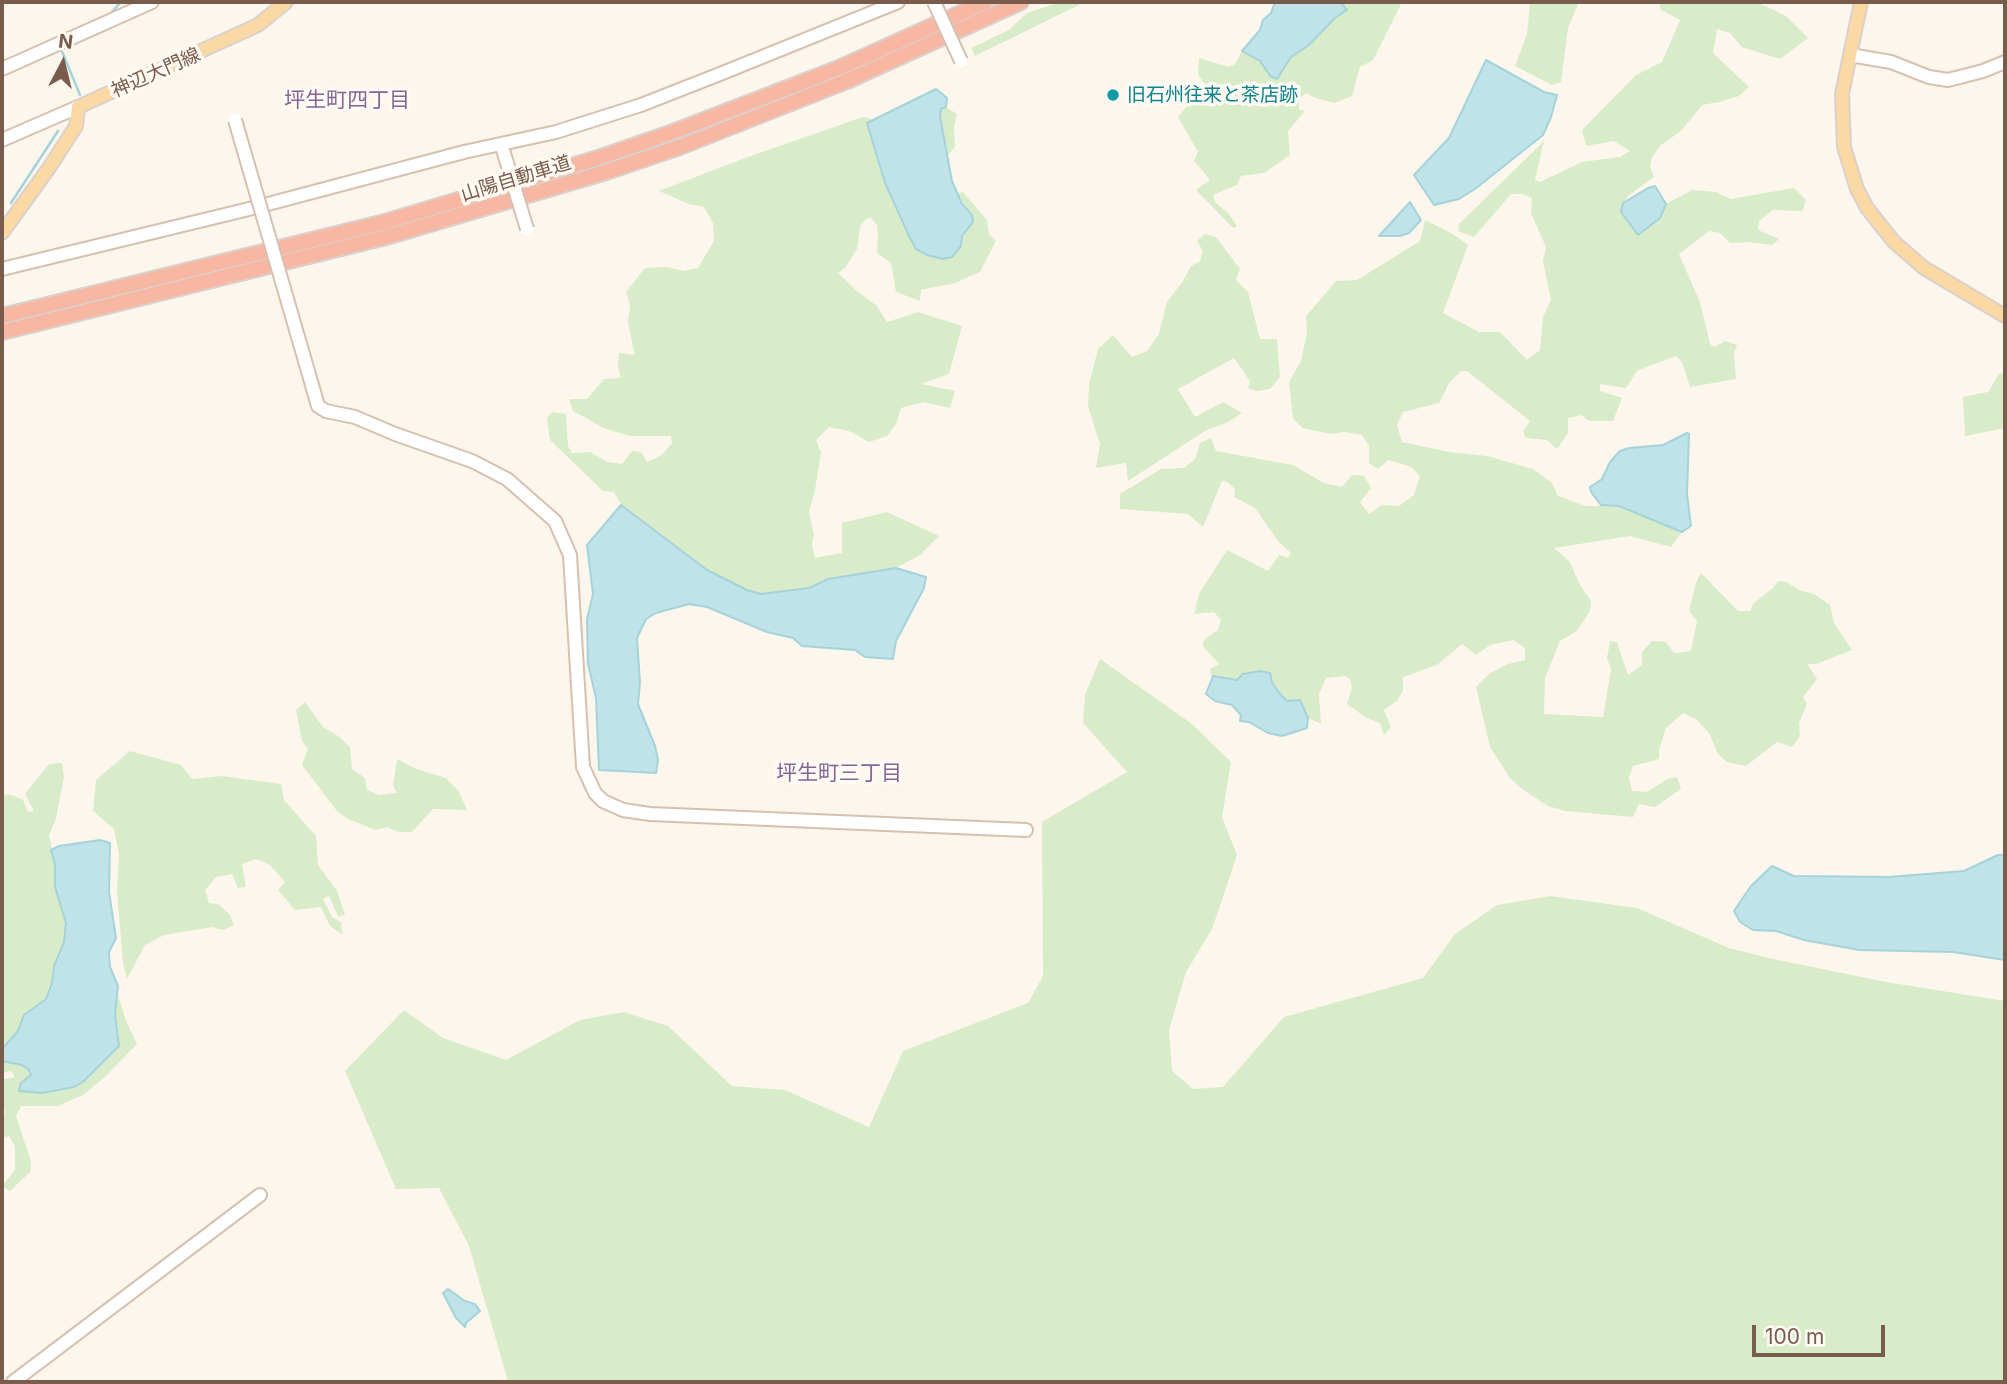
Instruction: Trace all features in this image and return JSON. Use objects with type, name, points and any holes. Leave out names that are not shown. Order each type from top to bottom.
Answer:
[{"type":"highway","name":"山陽自動車道","points":[[2,316],[381,223],[601,157],[685,128],[839,68],[985,2]]},
{"type":"highway","name":"山陽自動車道","points":[[2,332],[386,237],[582,180],[680,147],[847,81],[1021,2]]},
{"type":"main road","name":"神辺大門線","points":[[78,107],[258,25],[286,2]]},
{"type":"main road","points":[[1861,2],[1842,94],[1844,147],[1857,189],[1867,208],[1894,243],[1924,268],[2005,316]]},
{"type":"main road","points":[[2,233],[7,217],[49,168],[76,126],[78,107]]},
{"type":"street","points":[[2,69],[152,2]]},
{"type":"street","points":[[2,269],[249,209],[464,152],[502,148],[556,132],[641,104],[898,2]]},
{"type":"street","points":[[934,2],[963,65]]},
{"type":"street","points":[[1850,55],[1891,62],[1929,77],[1948,80],[1983,72],[2005,62]]},
{"type":"street","points":[[2,141],[78,107]]},
{"type":"street","points":[[233,115],[318,406],[326,411],[355,417],[471,461],[507,479],[555,521],[570,555],[583,767],[595,793],[603,801],[623,810],[650,814],[1026,830]]},
{"type":"street","points":[[502,148],[528,232]]},
{"type":"street","points":[[13,1382],[260,1195]]},
{"type":"green space","points":[[1060,2],[1085,2],[975,56],[971,48],[1009,30],[1027,13]]},
{"type":"green space","points":[[1340,2],[1402,2],[1373,60],[1360,67],[1352,96],[1335,103],[1306,93],[1299,99],[1299,110],[1305,111],[1288,131],[1290,155],[1264,173],[1241,176],[1237,185],[1213,195],[1215,202],[1228,213],[1237,226],[1233,228],[1196,190],[1210,180],[1194,161],[1198,152],[1178,117],[1191,101],[1209,106],[1216,102],[1198,74],[1199,58],[1229,67],[1235,64],[1242,51],[1260,61],[1270,76],[1277,79],[1291,57],[1309,45],[1335,17],[1347,11]]},
{"type":"green space","points":[[1530,2],[1579,2],[1568,28],[1561,82],[1552,85],[1515,66],[1527,34]]},
{"type":"green space","points":[[1659,2],[1757,2],[1786,16],[1808,38],[1780,59],[1742,47],[1730,33],[1717,29],[1713,53],[1749,87],[1739,96],[1702,105],[1681,131],[1661,145],[1652,157],[1650,166],[1654,177],[1629,195],[1623,203],[1660,218],[1666,204],[1692,190],[1716,192],[1731,199],[1794,188],[1806,200],[1803,211],[1773,210],[1759,221],[1758,230],[1779,239],[1772,245],[1730,243],[1720,233],[1709,231],[1679,254],[1700,302],[1710,344],[1714,347],[1726,341],[1737,345],[1734,354],[1736,379],[1690,387],[1682,362],[1676,356],[1638,370],[1626,388],[1600,384],[1600,391],[1622,398],[1613,421],[1589,421],[1581,415],[1568,418],[1568,433],[1557,449],[1547,440],[1526,438],[1523,431],[1530,421],[1467,371],[1461,371],[1449,383],[1439,403],[1403,412],[1397,425],[1402,442],[1449,452],[1487,456],[1533,469],[1552,483],[1558,496],[1585,506],[1619,506],[1682,532],[1671,547],[1630,536],[1554,548],[1570,562],[1591,601],[1590,611],[1577,631],[1560,641],[1545,678],[1544,714],[1603,717],[1611,669],[1607,658],[1610,641],[1617,642],[1628,675],[1642,665],[1642,652],[1652,641],[1666,642],[1674,653],[1691,651],[1697,621],[1689,611],[1701,573],[1738,611],[1750,611],[1754,603],[1778,581],[1814,594],[1830,605],[1834,623],[1852,650],[1816,664],[1807,664],[1817,679],[1803,697],[1807,704],[1799,723],[1800,736],[1792,747],[1777,742],[1746,766],[1727,762],[1718,754],[1709,733],[1696,719],[1683,713],[1666,728],[1659,759],[1633,766],[1629,778],[1632,791],[1647,792],[1667,779],[1677,777],[1681,789],[1655,807],[1639,804],[1633,817],[1565,811],[1548,806],[1510,778],[1490,747],[1476,687],[1489,674],[1508,664],[1525,660],[1525,648],[1513,640],[1490,645],[1476,655],[1462,644],[1437,665],[1403,677],[1403,690],[1397,701],[1384,710],[1391,727],[1384,735],[1380,723],[1365,717],[1347,704],[1352,688],[1350,679],[1345,676],[1326,678],[1319,694],[1321,724],[1308,718],[1300,700],[1287,701],[1272,682],[1211,676],[1210,669],[1219,664],[1202,645],[1205,639],[1218,630],[1221,620],[1214,612],[1194,614],[1199,594],[1227,550],[1268,571],[1279,555],[1288,558],[1291,553],[1278,541],[1255,508],[1234,497],[1235,489],[1227,482],[1222,481],[1203,527],[1188,514],[1120,509],[1120,494],[1161,469],[1184,468],[1195,459],[1200,443],[1211,438],[1216,451],[1293,465],[1324,483],[1342,487],[1352,475],[1364,476],[1371,488],[1360,502],[1369,514],[1382,505],[1399,506],[1414,495],[1420,476],[1411,467],[1388,460],[1378,469],[1369,463],[1369,446],[1362,435],[1344,432],[1331,434],[1303,428],[1293,419],[1289,382],[1301,361],[1307,333],[1306,316],[1336,281],[1357,280],[1420,241],[1425,220],[1468,245],[1443,313],[1479,332],[1500,332],[1527,360],[1540,350],[1543,317],[1551,300],[1543,261],[1546,247],[1531,213],[1532,198],[1523,194],[1511,194],[1474,237],[1458,231],[1459,224],[1544,141],[1535,180],[1540,182],[1582,162],[1620,157],[1630,151],[1614,141],[1586,146],[1582,130],[1636,75],[1662,62],[1680,20],[1661,10]]},
{"type":"green space","points":[[946,107],[957,114],[954,127],[955,147],[947,156],[940,117],[941,109]]},
{"type":"green space","points":[[863,117],[872,119],[867,123],[910,238],[962,236],[973,221],[957,194],[963,192],[987,220],[989,234],[996,241],[980,272],[955,283],[921,290],[920,301],[896,292],[891,263],[877,253],[877,225],[870,217],[860,227],[857,249],[845,268],[838,273],[877,306],[887,322],[918,312],[962,326],[949,374],[921,384],[955,391],[950,408],[924,402],[901,408],[896,424],[887,436],[869,442],[849,431],[829,427],[816,440],[821,452],[809,512],[814,535],[812,544],[815,558],[842,553],[842,523],[887,512],[939,536],[920,555],[896,568],[828,579],[809,588],[762,594],[747,590],[707,570],[621,505],[614,492],[603,491],[550,440],[547,418],[552,412],[566,414],[568,446],[572,453],[590,452],[608,462],[622,464],[632,451],[641,452],[647,462],[662,455],[672,443],[671,436],[630,436],[604,428],[573,411],[569,399],[587,399],[604,379],[621,378],[618,367],[619,353],[635,355],[628,323],[630,305],[626,292],[645,268],[666,267],[683,271],[698,268],[714,241],[713,223],[704,207],[689,204],[659,191]]},
{"type":"green space","points":[[1205,234],[1216,237],[1240,269],[1236,280],[1248,292],[1260,339],[1277,339],[1280,377],[1270,389],[1256,391],[1248,388],[1250,381],[1234,358],[1178,389],[1195,417],[1223,402],[1242,413],[1205,431],[1128,481],[1126,463],[1096,468],[1100,444],[1088,406],[1089,385],[1098,349],[1113,335],[1132,357],[1147,351],[1159,334],[1167,302],[1191,266],[1200,261],[1203,251],[1197,241]]},
{"type":"green space","points":[[2005,372],[2005,428],[1965,436],[1963,397],[1988,392],[1999,374]]},
{"type":"green space","points":[[1100,659],[1192,724],[1231,762],[1222,817],[1237,855],[1212,929],[1186,972],[1169,1030],[1172,1071],[1193,1089],[1223,1087],[1284,1017],[1423,978],[1455,934],[1497,905],[1550,896],[1637,908],[1729,948],[1773,959],[1886,982],[2005,1001],[2005,1382],[503,1382],[507,1378],[469,1246],[439,1188],[396,1189],[345,1071],[404,1010],[443,1038],[506,1060],[580,1020],[624,1012],[668,1026],[732,1086],[785,1090],[869,1127],[903,1051],[1028,1003],[1043,976],[1042,822],[1127,772],[1083,723],[1085,695]]},
{"type":"green space","points":[[305,702],[323,727],[350,747],[352,769],[365,778],[367,790],[379,795],[397,793],[393,785],[397,759],[416,769],[446,778],[459,792],[467,810],[433,809],[412,832],[398,832],[387,827],[375,830],[348,819],[337,811],[302,765],[308,749],[302,741],[296,710]]},
{"type":"green space","points":[[130,751],[181,765],[192,779],[222,776],[281,784],[284,800],[316,836],[318,865],[337,891],[345,915],[338,916],[329,896],[323,899],[332,917],[341,922],[343,935],[330,926],[321,907],[295,910],[278,890],[285,882],[270,865],[256,859],[242,864],[246,887],[238,888],[232,874],[216,877],[205,890],[209,903],[218,904],[230,915],[234,925],[223,930],[212,927],[164,935],[145,945],[127,979],[123,964],[117,892],[119,854],[114,829],[93,811],[96,780]]},
{"type":"green space","points":[[62,763],[64,777],[56,819],[49,835],[55,864],[55,887],[66,922],[64,942],[45,999],[24,1015],[18,1031],[2,1049],[2,794],[23,800],[28,812],[34,811],[25,794],[49,764]]},
{"type":"green space","points":[[118,995],[137,1044],[83,1095],[58,1106],[21,1106],[16,1116],[31,1162],[30,1172],[10,1191],[2,1186],[15,1170],[15,1146],[9,1136],[2,1138],[5,1110],[2,1105],[2,1084],[4,1079],[15,1077],[11,1071],[2,1073],[2,1061],[22,1065],[29,1070],[31,1076],[119,1036],[115,1014]]},
{"type":"water","points":[[1275,2],[1340,2],[1347,10],[1335,18],[1309,45],[1291,57],[1277,79],[1270,76],[1260,61],[1242,51],[1260,30]]},
{"type":"water","points":[[1486,60],[1544,92],[1557,95],[1551,117],[1543,135],[1475,189],[1459,199],[1434,205],[1414,175],[1449,138]]},
{"type":"water","points":[[936,89],[947,98],[946,107],[941,109],[940,117],[952,181],[962,204],[972,215],[973,222],[962,236],[961,246],[952,257],[943,259],[916,249],[885,183],[867,123]]},
{"type":"water","points":[[1655,186],[1666,204],[1660,218],[1638,235],[1621,212],[1623,203]]},
{"type":"water","points":[[1410,202],[1421,220],[1409,233],[1379,236]]},
{"type":"water","points":[[1687,433],[1687,494],[1691,526],[1682,532],[1619,506],[1601,505],[1591,492],[1590,487],[1602,479],[1610,462],[1620,451],[1663,445]]},
{"type":"water","points":[[621,505],[707,570],[761,594],[809,588],[828,579],[896,568],[926,577],[924,588],[896,641],[893,659],[865,657],[855,650],[802,646],[793,638],[767,632],[707,607],[689,604],[656,613],[646,619],[637,638],[640,683],[638,704],[655,746],[658,760],[656,773],[599,770],[596,698],[588,664],[587,619],[593,594],[587,545]]},
{"type":"water","points":[[1260,671],[1270,673],[1272,682],[1287,701],[1300,700],[1308,718],[1307,728],[1282,736],[1268,733],[1249,722],[1240,721],[1241,715],[1232,705],[1215,701],[1206,694],[1213,676],[1237,680],[1243,674]]},
{"type":"water","points":[[100,840],[110,843],[109,892],[116,938],[109,952],[110,967],[118,986],[115,1014],[119,1046],[83,1082],[74,1087],[42,1093],[19,1091],[21,1083],[31,1075],[29,1070],[22,1065],[2,1061],[2,1049],[18,1031],[24,1015],[46,999],[54,966],[64,942],[66,923],[55,887],[55,864],[51,850],[59,846]]},
{"type":"water","points":[[1998,855],[2005,855],[2005,960],[1953,952],[1859,950],[1804,940],[1776,931],[1753,930],[1740,922],[1734,911],[1751,886],[1772,866],[1794,876],[1889,877],[1964,871]]},
{"type":"water","points":[[448,1289],[465,1301],[475,1304],[480,1311],[465,1327],[456,1318],[443,1293]]},
{"type":"waterway","points":[[112,12],[121,2]]},
{"type":"waterway","points":[[89,37],[105,30]]},
{"type":"waterway","points":[[64,48],[61,49],[80,95]]},
{"type":"waterway","points":[[11,203],[58,131]]},
{"type":"place","name":"旧石州往来と茶店跡","points":[[1113,95]]},
{"type":"district","name":"坪生町四丁目","points":[[347,101]]},
{"type":"district","name":"坪生町三丁目","points":[[839,774]]}]
